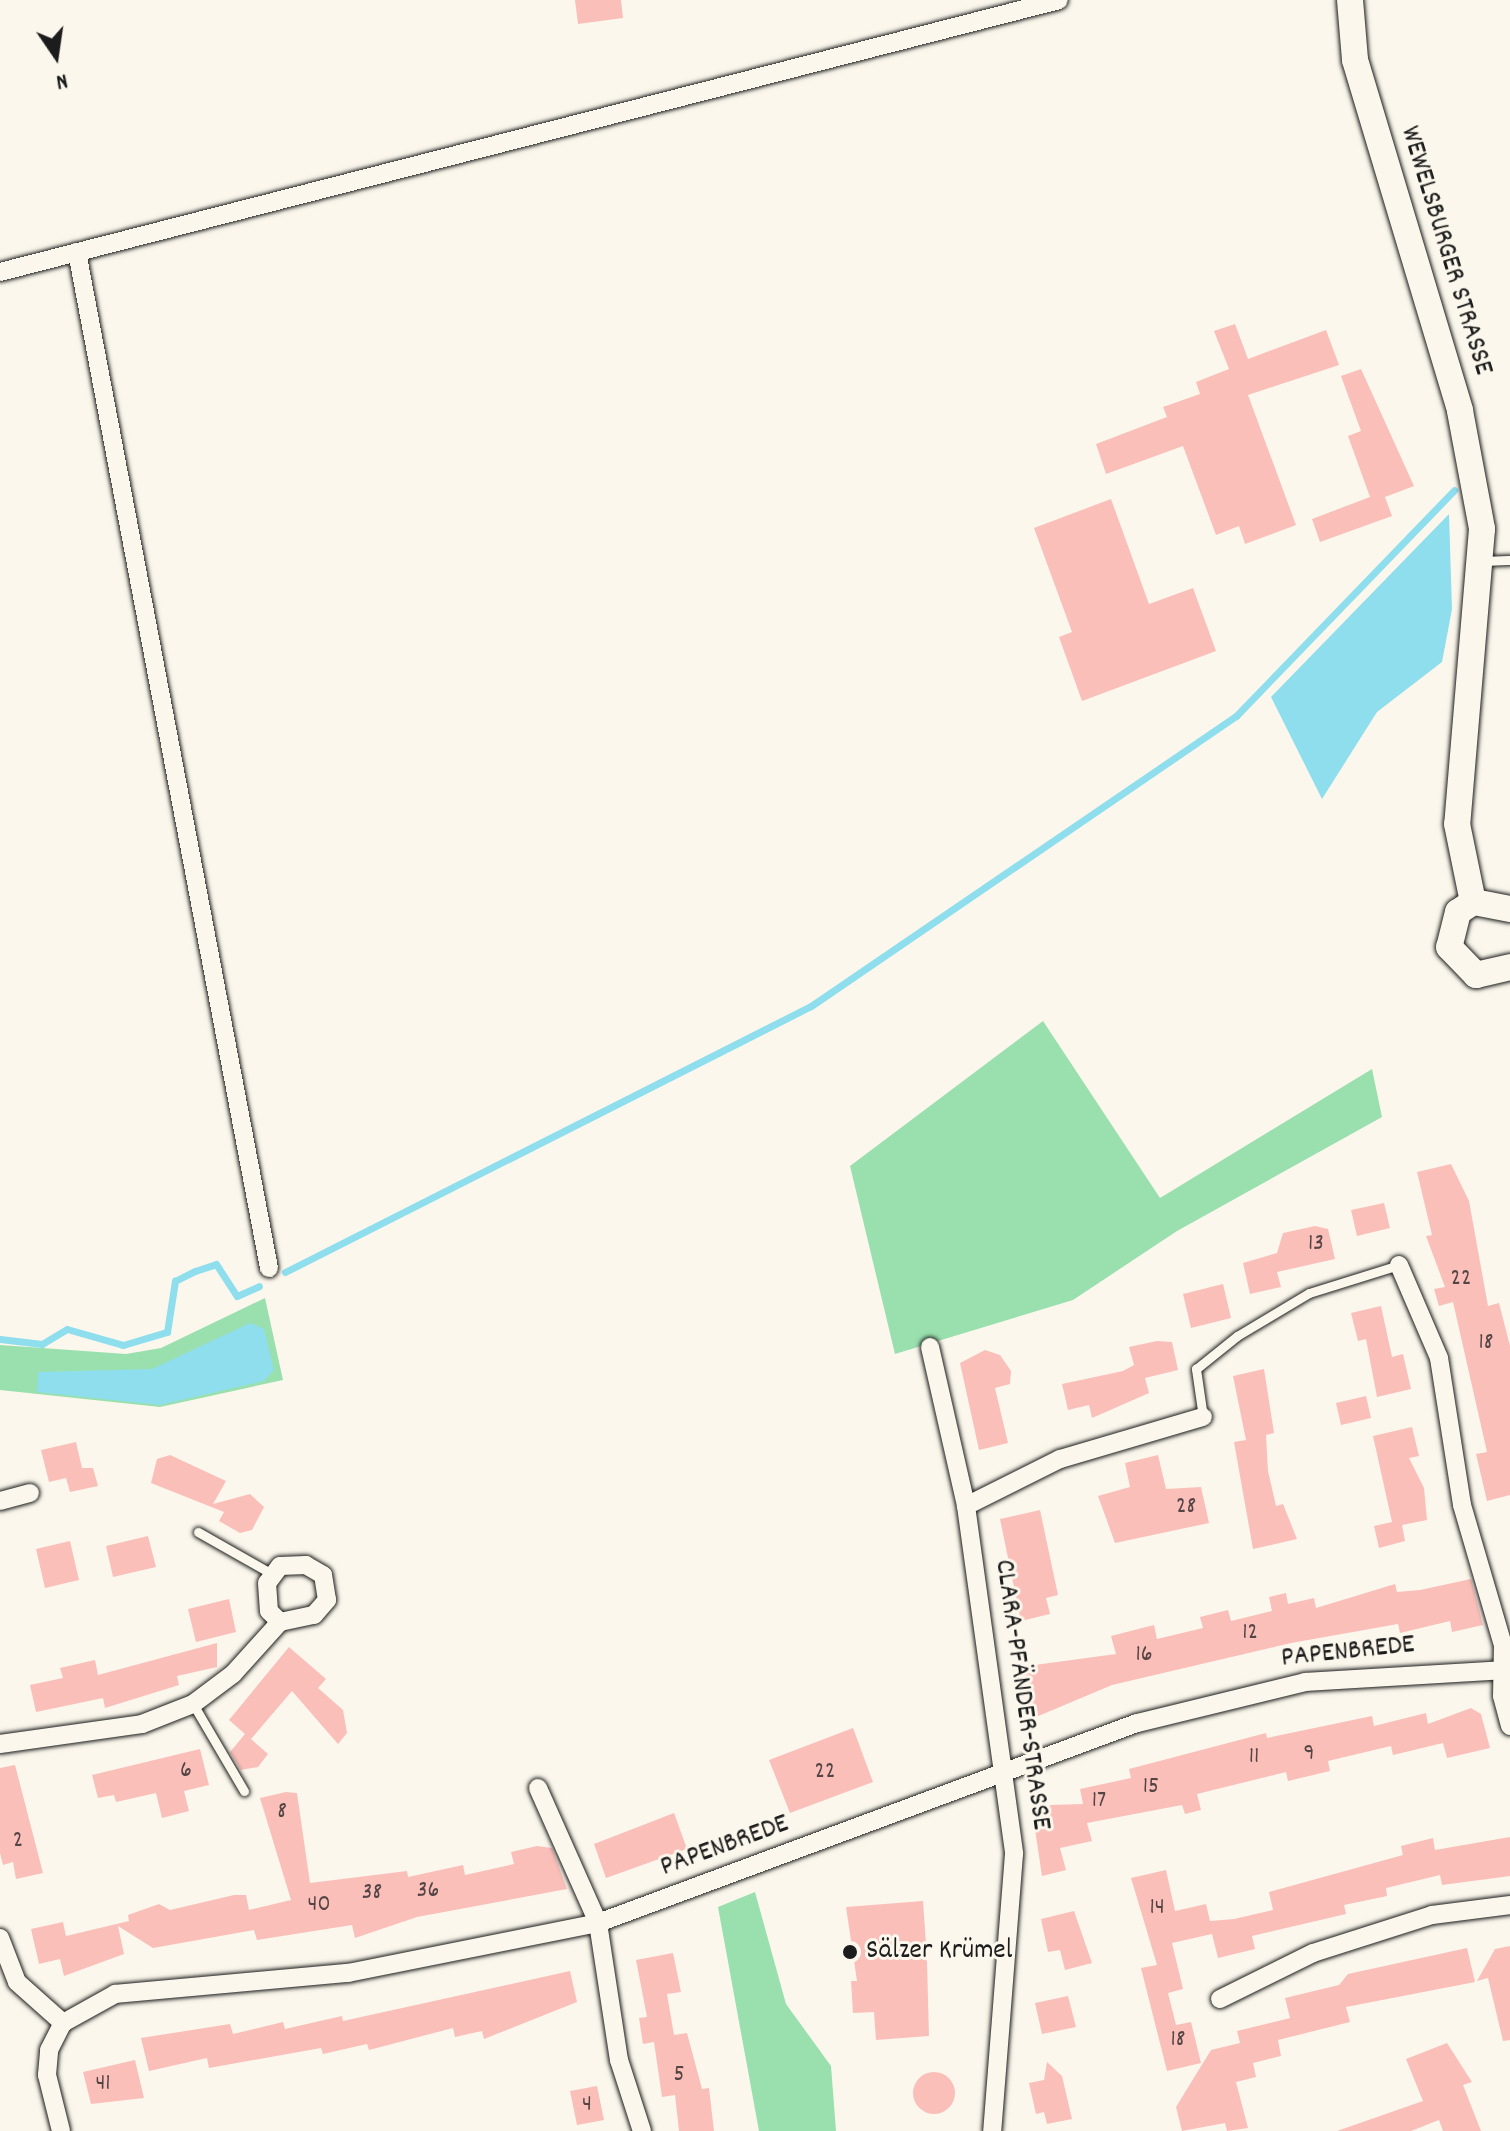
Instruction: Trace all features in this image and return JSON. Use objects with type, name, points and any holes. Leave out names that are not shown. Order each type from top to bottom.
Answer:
[{"type":"main road","name":"WEWELSBURGER STRASSE","points":[[1350,0],[1355,60],[1460,411],[1482,529],[1457,824],[1473,902]]},
{"type":"main road","points":[[1506,979],[1468,972],[1449,947],[1449,929],[1473,902],[1510,909]]},
{"type":"street","points":[[0,272],[1059,0]]},
{"type":"street","points":[[77,252],[269,1268]]},
{"type":"street","points":[[1399,1265],[1439,1358],[1462,1505],[1488,1574],[1506,1670],[1510,1726]]},
{"type":"street","name":"CLARA-PFÄNDER-STRASSE","points":[[930,1347],[966,1506],[1007,1773],[1014,1854],[992,2131]]},
{"type":"street","points":[[966,1506],[1060,1459],[1203,1417]]},
{"type":"street","points":[[0,1501],[30,1493]]},
{"type":"street","points":[[0,1744],[142,1724],[193,1704],[233,1674],[280,1622],[314,1615],[327,1600],[323,1575],[306,1565],[280,1566],[274,1575],[269,1611],[280,1622]]},
{"type":"street","name":"PAPENBREDE","points":[[63,2023],[86,2006],[156,1986],[348,1973],[598,1923],[1137,1723],[1305,1682],[1506,1670]]},
{"type":"street","points":[[538,1788],[598,1923],[619,2060],[642,2131]]},
{"type":"street","points":[[1220,1999],[1313,1953],[1432,1915],[1510,1905]]},
{"type":"street","points":[[0,1938],[17,1982],[63,2023],[47,2075],[61,2131]]},
{"type":"lane","points":[[1481,561],[1510,560]]},
{"type":"lane","points":[[1203,1417],[1196,1369],[1237,1336],[1309,1293],[1399,1265]]},
{"type":"lane","points":[[198,1532],[274,1575]]},
{"type":"lane","points":[[193,1704],[244,1791]]},
{"type":"green space","points":[[1043,1021],[1160,1198],[1372,1069],[1382,1117],[1177,1231],[1073,1300],[895,1354],[850,1166]]},
{"type":"green space","points":[[265,1298],[283,1380],[160,1407],[0,1390],[0,1345],[126,1354],[161,1348]]},
{"type":"green space","points":[[755,1892],[786,2004],[831,2066],[836,2131],[759,2131],[718,1907]]},
{"type":"water","points":[[1449,514],[1452,609],[1442,662],[1377,712],[1322,799],[1271,697]]},
{"type":"water","points":[[250,1323],[264,1329],[274,1370],[264,1381],[160,1405],[37,1392],[38,1372],[152,1369]]},
{"type":"building","points":[[575,0],[621,0],[623,18],[578,24]]},
{"type":"building","points":[[1235,324],[1248,359],[1326,330],[1339,365],[1248,395],[1296,525],[1245,544],[1239,526],[1216,535],[1183,446],[1106,474],[1096,444],[1167,417],[1163,407],[1200,394],[1196,382],[1229,369],[1214,331]]},
{"type":"building","points":[[1361,369],[1414,486],[1385,497],[1392,516],[1320,542],[1312,519],[1370,497],[1348,436],[1361,431],[1341,376]]},
{"type":"building","points":[[1111,499],[1149,604],[1193,588],[1216,651],[1082,701],[1059,637],[1072,632],[1034,528]]},
{"type":"building","points":[[1451,1164],[1469,1201],[1488,1306],[1499,1303],[1510,1346],[1510,1495],[1487,1501],[1476,1454],[1487,1452],[1453,1302],[1439,1306],[1434,1289],[1445,1287],[1426,1236],[1432,1235],[1417,1172]]},
{"type":"building","points":[[1384,1203],[1390,1228],[1357,1236],[1351,1210]]},
{"type":"building","points":[[1315,1226],[1328,1229],[1335,1259],[1277,1272],[1281,1287],[1250,1294],[1243,1263],[1277,1253],[1283,1233]]},
{"type":"building","points":[[1223,1284],[1231,1318],[1191,1328],[1183,1294]]},
{"type":"building","points":[[1381,1306],[1392,1357],[1403,1354],[1411,1389],[1377,1397],[1366,1339],[1358,1341],[1351,1313]]},
{"type":"building","points":[[1157,1341],[1172,1342],[1178,1370],[1145,1378],[1149,1393],[1092,1418],[1089,1405],[1068,1410],[1062,1384],[1123,1371],[1134,1365],[1129,1347]]},
{"type":"building","points":[[985,1350],[1000,1355],[1011,1371],[1010,1384],[995,1388],[1008,1443],[979,1450],[960,1363]]},
{"type":"building","points":[[1264,1369],[1274,1433],[1266,1435],[1268,1471],[1276,1506],[1283,1504],[1297,1539],[1253,1549],[1234,1442],[1246,1440],[1233,1376]]},
{"type":"building","points":[[1366,1396],[1371,1418],[1341,1425],[1336,1403]]},
{"type":"building","points":[[1412,1427],[1419,1456],[1409,1458],[1424,1488],[1427,1520],[1402,1525],[1405,1541],[1379,1548],[1374,1526],[1392,1522],[1373,1436]]},
{"type":"building","points":[[76,1442],[82,1468],[93,1468],[98,1486],[70,1492],[66,1478],[49,1482],[41,1450]]},
{"type":"building","points":[[170,1455],[226,1481],[213,1504],[250,1494],[264,1507],[252,1530],[240,1533],[219,1521],[224,1512],[151,1483],[157,1459]]},
{"type":"building","points":[[1158,1455],[1166,1489],[1201,1487],[1209,1523],[1115,1543],[1098,1496],[1130,1487],[1125,1463]]},
{"type":"building","points":[[1040,1510],[1058,1595],[1046,1598],[1050,1614],[1021,1621],[1000,1519]]},
{"type":"building","points":[[148,1536],[156,1567],[113,1577],[106,1546]]},
{"type":"building","points":[[70,1541],[79,1580],[45,1588],[36,1549]]},
{"type":"building","points":[[1471,1579],[1483,1625],[1452,1632],[1450,1621],[1400,1633],[1398,1624],[1291,1643],[1112,1685],[1036,1717],[1024,1692],[1020,1667],[1116,1654],[1111,1636],[1154,1625],[1157,1639],[1203,1628],[1200,1617],[1228,1610],[1231,1621],[1272,1611],[1269,1597],[1286,1593],[1288,1604],[1314,1598],[1316,1608],[1395,1584],[1397,1592]]},
{"type":"building","points":[[229,1599],[236,1632],[196,1642],[188,1609]]},
{"type":"building","points":[[217,1643],[217,1667],[177,1676],[179,1685],[105,1708],[103,1698],[36,1712],[30,1685],[63,1678],[60,1668],[95,1660],[98,1675]]},
{"type":"building","points":[[289,1647],[326,1679],[318,1688],[343,1710],[347,1733],[338,1744],[292,1691],[251,1739],[268,1754],[258,1767],[241,1770],[230,1752],[245,1734],[229,1720]]},
{"type":"building","points":[[1471,1708],[1481,1714],[1490,1748],[1447,1758],[1443,1743],[1393,1755],[1391,1746],[1328,1761],[1330,1771],[1288,1781],[1286,1772],[1197,1794],[1201,1810],[1185,1814],[1182,1805],[1087,1823],[1092,1841],[1060,1848],[1066,1870],[1042,1876],[1033,1816],[1051,1805],[1083,1804],[1080,1789],[1131,1778],[1129,1769],[1266,1733],[1267,1738],[1372,1716],[1374,1726],[1426,1713],[1428,1724]]},
{"type":"building","points":[[853,1728],[873,1782],[790,1813],[769,1760]]},
{"type":"building","points":[[200,1749],[209,1785],[184,1791],[189,1811],[162,1818],[156,1793],[116,1802],[114,1795],[98,1798],[92,1775]]},
{"type":"building","points":[[15,1765],[43,1873],[16,1879],[13,1862],[3,1865],[0,1853],[0,1768]]},
{"type":"building","points":[[286,1792],[297,1793],[310,1883],[407,1871],[408,1877],[463,1865],[465,1875],[514,1864],[511,1852],[537,1846],[552,1848],[567,1889],[417,1917],[355,1938],[352,1925],[257,1940],[254,1930],[153,1948],[118,1926],[124,1954],[64,1976],[60,1959],[39,1964],[31,1929],[63,1922],[66,1936],[129,1921],[128,1915],[159,1904],[170,1910],[234,1895],[246,1895],[249,1910],[291,1900],[260,1798]]},
{"type":"building","points":[[674,1813],[687,1849],[606,1878],[594,1844]]},
{"type":"building","points":[[1510,1837],[1510,1876],[1442,1885],[1440,1875],[1386,1888],[1387,1896],[1344,1905],[1346,1914],[1252,1936],[1255,1949],[1218,1958],[1212,1934],[1172,1943],[1183,1989],[1168,1993],[1176,2025],[1191,2022],[1201,2063],[1167,2071],[1141,1968],[1157,1965],[1131,1878],[1166,1870],[1175,1911],[1206,1904],[1210,1921],[1234,1919],[1273,1910],[1269,1892],[1403,1855],[1401,1846],[1433,1838],[1435,1850]]},
{"type":"building","name":"Sälzer Krümel","points":[[923,1901],[926,1944],[918,1952],[927,1961],[929,2036],[876,2040],[874,2012],[853,2013],[851,1981],[857,1981],[846,1907]]},
{"type":"building","points":[[1074,1911],[1092,1963],[1065,1970],[1060,1950],[1048,1952],[1041,1919]]},
{"type":"building","points":[[1510,1946],[1510,2040],[1503,2041],[1488,1978],[1477,1981],[1495,1949]]},
{"type":"building","points":[[1467,1948],[1475,1982],[1346,2007],[1350,2022],[1278,2040],[1281,2056],[1253,2063],[1256,2077],[1236,2082],[1248,2128],[1227,2131],[1225,2123],[1182,2131],[1176,2107],[1211,2050],[1240,2043],[1237,2031],[1290,2018],[1285,1998],[1339,1985],[1348,1974]]},
{"type":"building","points":[[673,1953],[681,1992],[667,1994],[674,2035],[687,2033],[702,2089],[709,2088],[714,2131],[679,2131],[675,2095],[662,2097],[654,2042],[643,2044],[639,2018],[647,2017],[636,1960]]},
{"type":"building","points":[[570,1971],[577,2002],[484,2039],[482,2031],[455,2037],[453,2028],[369,2050],[367,2044],[323,2054],[321,2048],[209,2068],[207,2058],[149,2071],[141,2038],[230,2024],[233,2034],[283,2022],[285,2029],[342,2016],[343,2021]]},
{"type":"building","points":[[1068,1996],[1076,2027],[1042,2034],[1035,2003]]},
{"type":"building","points":[[1447,2043],[1472,2082],[1463,2085],[1481,2131],[1443,2131],[1439,2120],[1411,2131],[1337,2131],[1423,2101],[1406,2059]]},
{"type":"building","points":[[135,2060],[144,2098],[91,2104],[83,2072]]},
{"type":"building","points":[[1047,2062],[1062,2076],[1072,2119],[1047,2124],[1044,2112],[1036,2114],[1029,2083],[1044,2080]]},
{"type":"building","points":[[934,2072],[949,2078],[955,2093],[949,2108],[934,2114],[919,2108],[913,2093],[919,2078]]},
{"type":"building","points":[[597,2086],[604,2120],[577,2125],[570,2091]]},
{"type":"waterway","points":[[285,1272],[811,1006],[1236,716],[1454,490]]},
{"type":"waterway","points":[[0,1339],[42,1344],[67,1329],[123,1345],[167,1332],[175,1281],[195,1271],[216,1264],[237,1296],[259,1286]]},
{"type":"place","name":"Sälzer Krümel","points":[[850,1952]]}]
